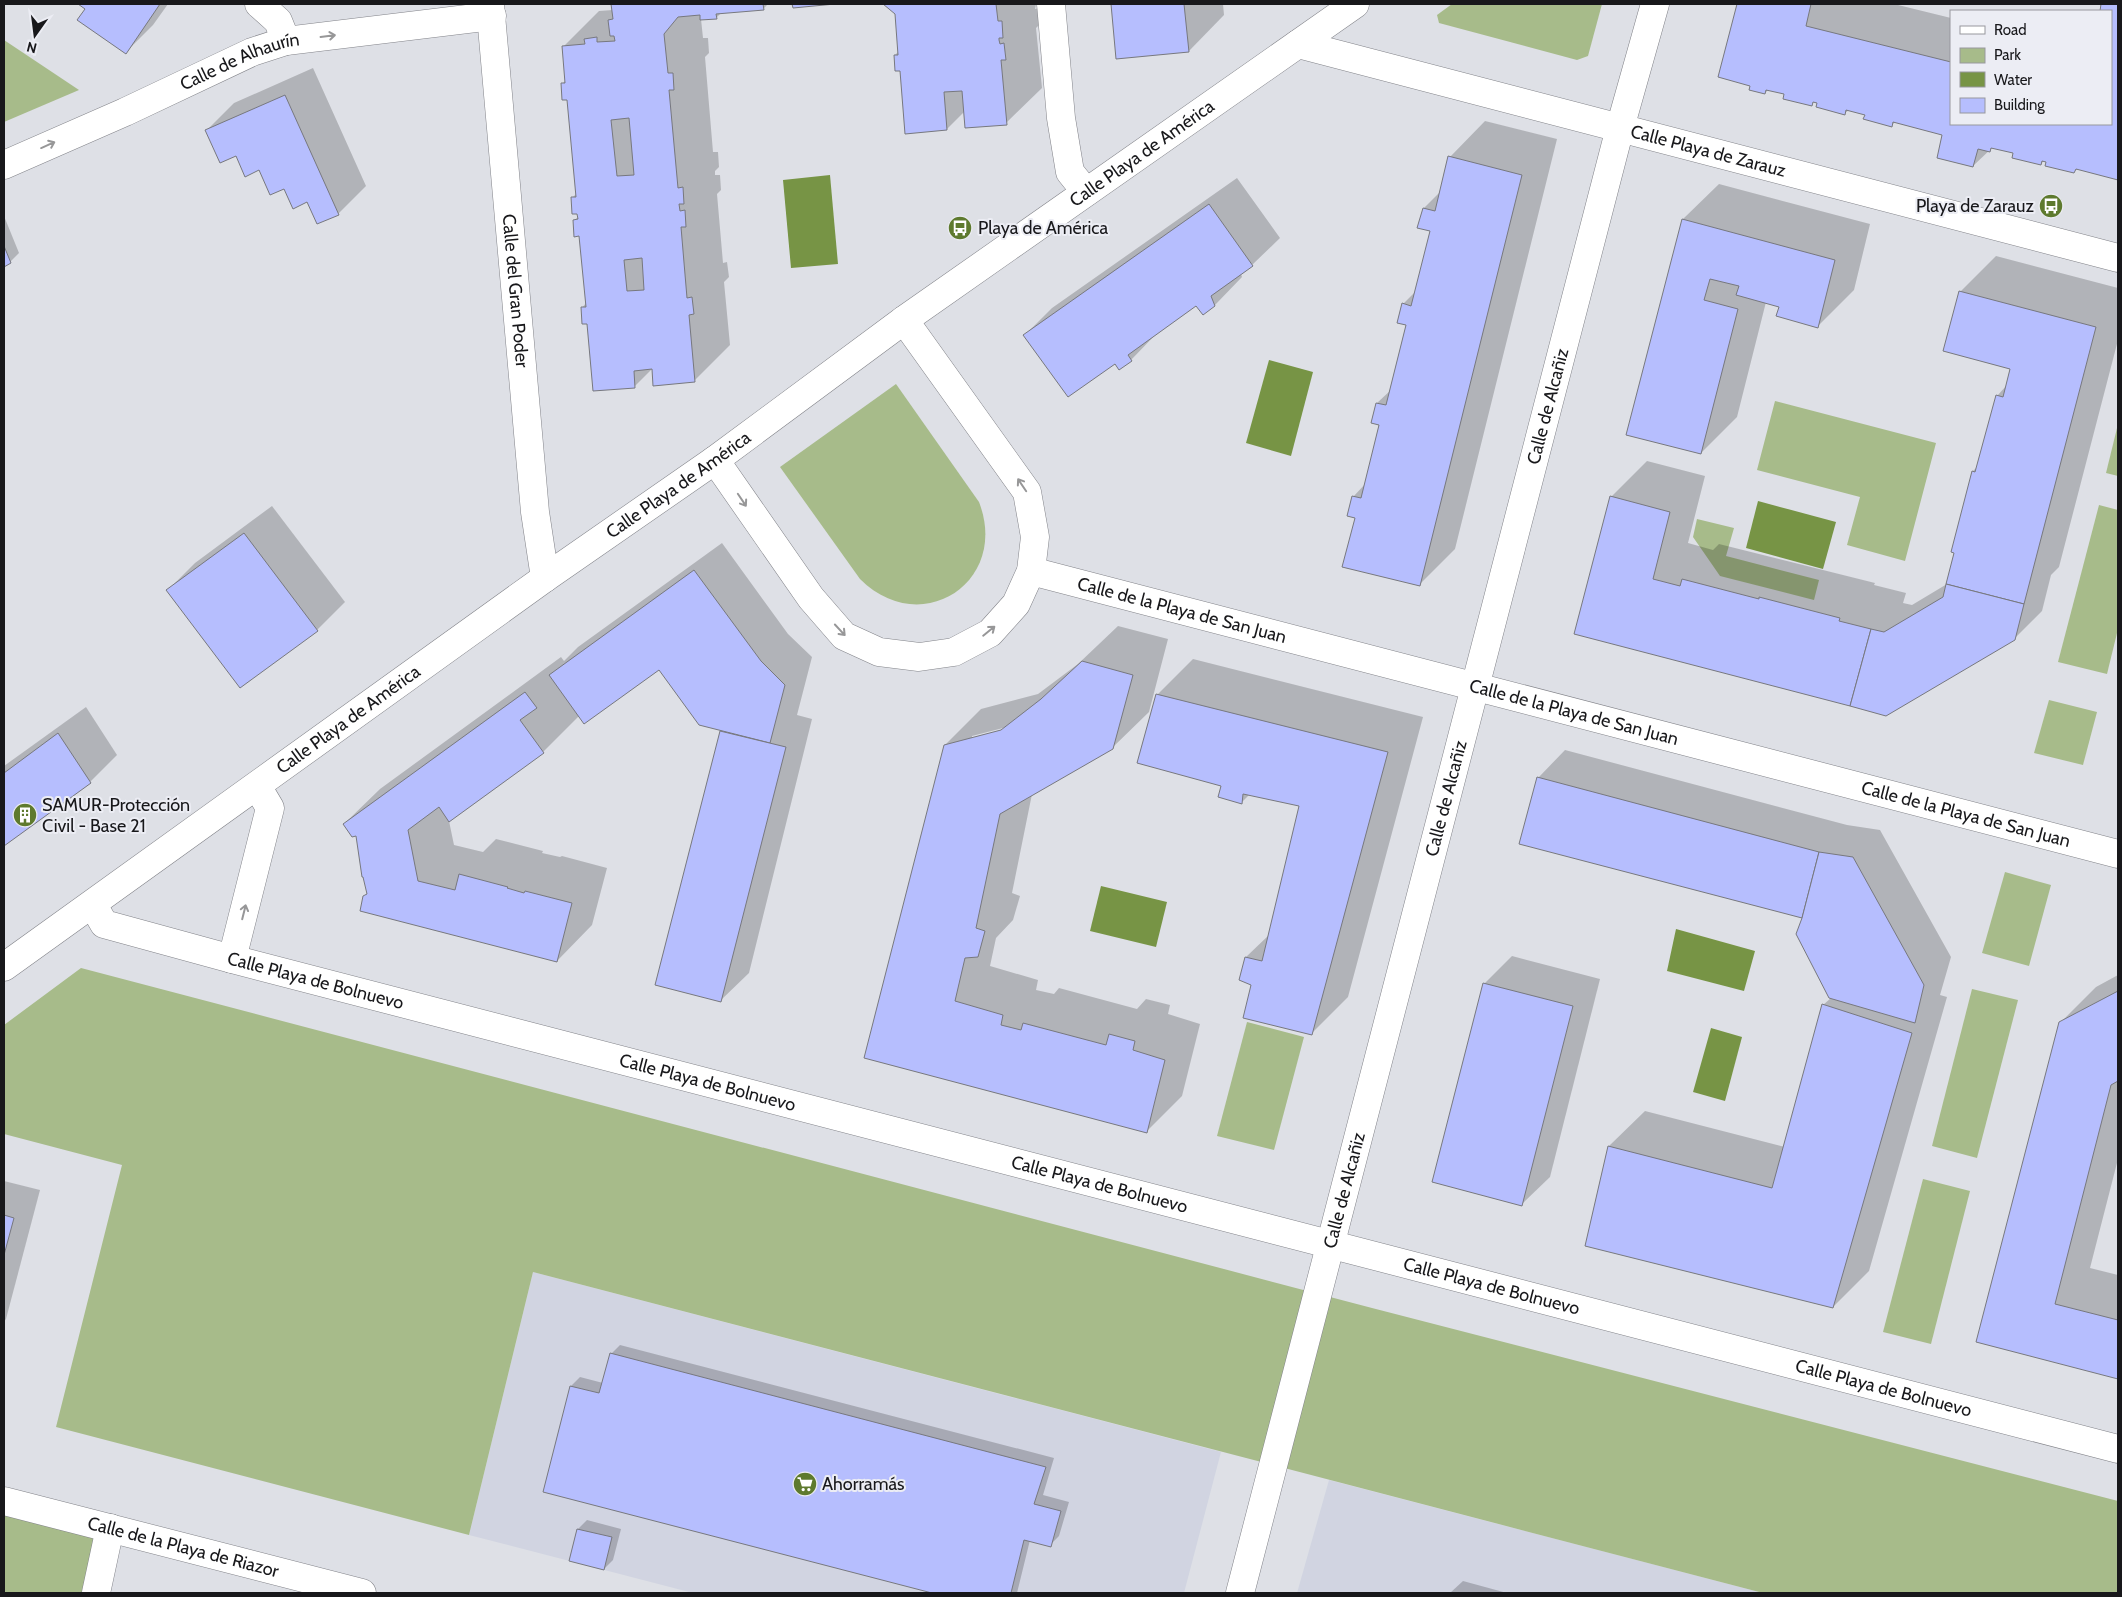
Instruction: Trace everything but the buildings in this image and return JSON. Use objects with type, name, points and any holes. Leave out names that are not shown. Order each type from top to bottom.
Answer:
[{"type":"street","points":[[259,4],[278,21],[286,41]]},
{"type":"street","points":[[1051,4],[1061,118],[1070,172],[1086,192]]},
{"type":"street","name":"Calle Playa de América","points":[[4,968],[545,578],[715,460],[904,320],[1354,4]]},
{"type":"street","name":"Calle de Alcañiz","points":[[1240,1593],[1620,128],[1655,4]]},
{"type":"street","name":"Calle de Alhaurín","points":[[4,165],[125,112],[252,52],[286,41],[491,10]]},
{"type":"street","name":"Calle del Gran Poder","points":[[491,10],[535,512],[545,578]]},
{"type":"street","name":"Calle Playa de Zarauz","points":[[1298,44],[2118,258]]},
{"type":"street","points":[[715,460],[811,598],[844,636],[879,652],[919,656],[954,652],[990,633],[1016,604],[1031,571],[1034,537],[1026,492],[904,320]]},
{"type":"street","name":"Calle de la Playa de San Juan","points":[[1031,571],[2118,854]]},
{"type":"street","points":[[232,960],[270,808],[256,786]]},
{"type":"street","name":"Calle Playa de Bolnuevo","points":[[93,905],[104,924],[232,960],[2118,1449]]},
{"type":"street","name":"Calle de la Playa de Riazor","points":[[4,1501],[362,1593]]},
{"type":"street","points":[[96,1593],[110,1528]]},
{"type":"shaded area","points":[[533,1272],[1221,1452],[1184,1593],[693,1593],[469,1535]]},
{"type":"shaded area","points":[[1329,1480],[1763,1593],[1297,1593]]},
{"type":"green space","points":[[1452,4],[1602,4],[1588,56],[1577,60],[1439,23],[1437,15]]},
{"type":"green space","points":[[4,40],[79,90],[4,122]]},
{"type":"green space","points":[[896,384],[979,502],[985,531],[982,556],[971,578],[954,593],[933,603],[909,604],[884,596],[860,579],[780,467]]},
{"type":"green space","points":[[1775,401],[1936,443],[1905,561],[1847,545],[1860,497],[1757,470]]},
{"type":"green space","points":[[2118,424],[2118,476],[2106,473]]},
{"type":"green space","points":[[2099,505],[2118,510],[2118,629],[2107,674],[2058,662]]},
{"type":"green space","points":[[1697,519],[1734,528],[1726,556],[1819,580],[1814,600],[1720,576],[1693,537]]},
{"type":"green space","points":[[2049,700],[2097,712],[2083,765],[2034,753]]},
{"type":"green space","points":[[2005,872],[2051,885],[2029,966],[1982,953]]},
{"type":"green space","points":[[81,968],[1372,1308],[2118,1501],[2118,1593],[1763,1593],[533,1272],[469,1535],[56,1427],[122,1165],[4,1134],[4,1025]]},
{"type":"green space","points":[[1972,989],[2018,1000],[1977,1158],[1932,1146]]},
{"type":"green space","points":[[1247,1022],[1304,1037],[1274,1150],[1217,1136]]},
{"type":"green space","points":[[1923,1179],[1970,1191],[1931,1344],[1883,1332]]},
{"type":"green space","points":[[4,1501],[110,1528],[96,1593],[4,1593]]},
{"type":"water","points":[[830,175],[838,264],[791,268],[783,180]]},
{"type":"water","points":[[1269,360],[1313,372],[1291,456],[1246,443]]},
{"type":"water","points":[[1758,501],[1836,522],[1823,569],[1746,548]]},
{"type":"water","points":[[1101,886],[1167,902],[1156,947],[1090,931]]},
{"type":"water","points":[[1676,929],[1755,951],[1744,991],[1667,971]]},
{"type":"water","points":[[1711,1028],[1742,1037],[1725,1101],[1693,1092]]},
{"type":"place","name":"Playa de Zarauz","points":[[2051,206]]},
{"type":"place","name":"Playa de América","points":[[960,228]]},
{"type":"place","name":"SAMUR-Protección Civil - Base 21","points":[[25,815]]},
{"type":"place","name":"Ahorramás","points":[[805,1484]]}]
